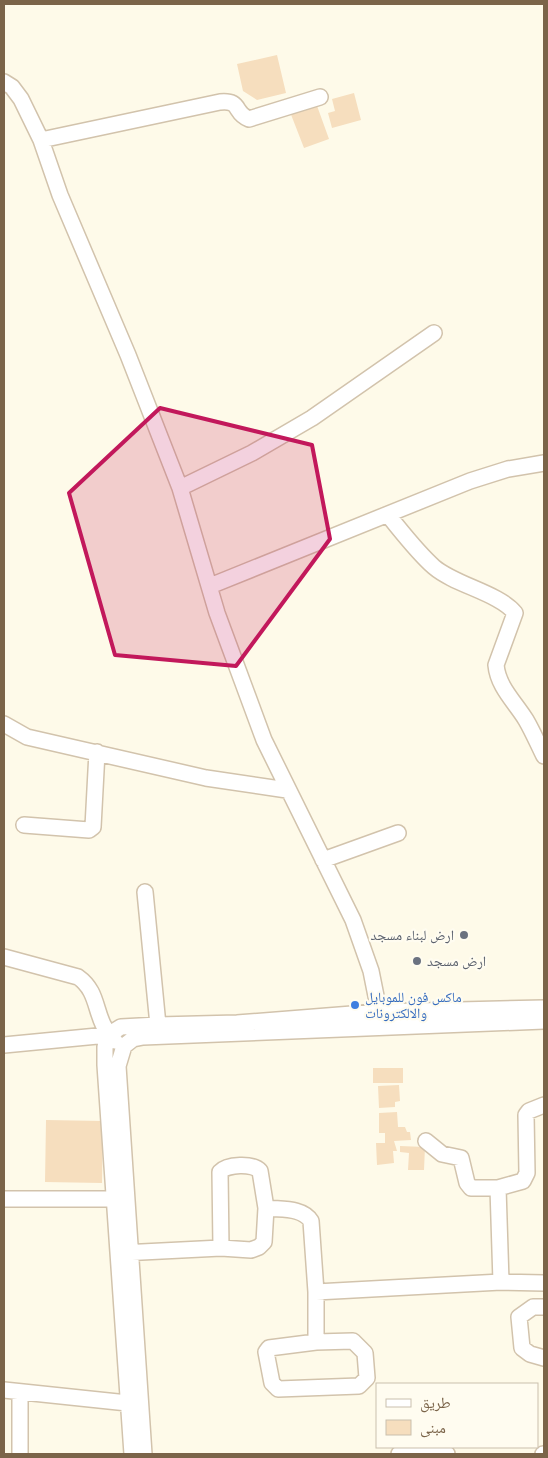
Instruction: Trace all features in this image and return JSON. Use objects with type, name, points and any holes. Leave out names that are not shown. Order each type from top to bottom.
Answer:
[{"type":"street","points":[[4,82],[12,87],[21,99],[41,140],[60,195],[128,355],[180,488],[235,665],[264,740],[287,790],[353,920],[371,971],[378,1027]]},
{"type":"street","points":[[41,140],[220,102],[230,101],[236,104],[244,117],[248,119],[320,97]]},
{"type":"street","points":[[180,488],[252,453],[312,418],[434,333]]},
{"type":"street","points":[[210,586],[470,481],[508,469],[544,463]]},
{"type":"street","points":[[388,515],[435,568],[469,588],[485,594],[515,613],[496,665],[497,673],[501,685],[526,720],[544,756]]},
{"type":"street","points":[[4,724],[25,736],[206,778],[287,790]]},
{"type":"street","points":[[24,825],[89,830],[94,828],[97,752]]},
{"type":"street","points":[[322,860],[398,833]]},
{"type":"street","points":[[145,892],[158,1025]]},
{"type":"street","points":[[4,957],[78,977],[86,983],[93,995],[100,1022],[108,1035],[122,1048]]},
{"type":"street","points":[[4,1045],[108,1035],[121,1028],[158,1025],[237,1023],[377,1012],[544,1008]]},
{"type":"street","points":[[121,1200],[118,1066],[122,1048],[133,1039],[544,1021]]},
{"type":"street","points":[[108,1035],[104,1047],[121,1200],[134,1404],[132,1454]]},
{"type":"street","points":[[426,1141],[442,1154],[461,1158],[470,1188],[498,1188],[523,1181],[526,1176],[526,1115],[529,1111],[544,1105]]},
{"type":"street","points":[[125,1253],[221,1248],[251,1250],[259,1246],[264,1242],[266,1208],[259,1169],[246,1166],[222,1169],[221,1248]]},
{"type":"street","points":[[498,1188],[502,1282]]},
{"type":"street","points":[[4,1199],[121,1200]]},
{"type":"street","points":[[266,1208],[298,1211],[308,1216],[311,1221],[316,1292],[316,1342]]},
{"type":"street","points":[[316,1292],[502,1282],[544,1283]]},
{"type":"street","points":[[544,1307],[533,1307],[519,1318],[522,1348],[530,1354],[544,1358]]},
{"type":"street","points":[[353,1341],[360,1346],[365,1353],[367,1378],[364,1382],[360,1386],[278,1390],[272,1383],[266,1350],[316,1342],[353,1341]]},
{"type":"street","points":[[4,1390],[134,1404]]},
{"type":"street","points":[[20,1392],[20,1454]]},
{"type":"street","points":[[134,1404],[144,1454]]},
{"type":"street","points":[[399,1454],[419,1452],[447,1454]]},
{"type":"highlighted area","points":[[160,408],[312,445],[330,539],[236,666],[115,655],[69,493]]},
{"type":"building","points":[[277,55],[286,93],[257,100],[243,91],[237,64]]},
{"type":"building","points":[[354,93],[361,120],[332,128],[328,113],[335,111],[332,99]]},
{"type":"building","points":[[316,103],[329,139],[304,148],[290,112]]},
{"type":"building","points":[[373,1068],[403,1068],[403,1083],[373,1083]]},
{"type":"building","points":[[399,1085],[400,1101],[395,1102],[395,1107],[379,1108],[378,1086]]},
{"type":"building","points":[[397,1112],[398,1127],[405,1127],[407,1132],[410,1132],[411,1140],[394,1141],[397,1151],[393,1151],[394,1163],[377,1165],[376,1143],[385,1143],[385,1133],[379,1133],[379,1113]]},
{"type":"building","points":[[46,1120],[103,1121],[102,1183],[45,1182]]},
{"type":"building","points":[[400,1146],[425,1147],[424,1170],[408,1170],[409,1153],[400,1152]]},
{"type":"place","name":"ارض لبناء مسجد","points":[[464,935]]},
{"type":"place","name":"ارض مسجد","points":[[417,961]]},
{"type":"place","name":"ماكس فون للموبايل والالكترونات","points":[[355,1005]]}]
